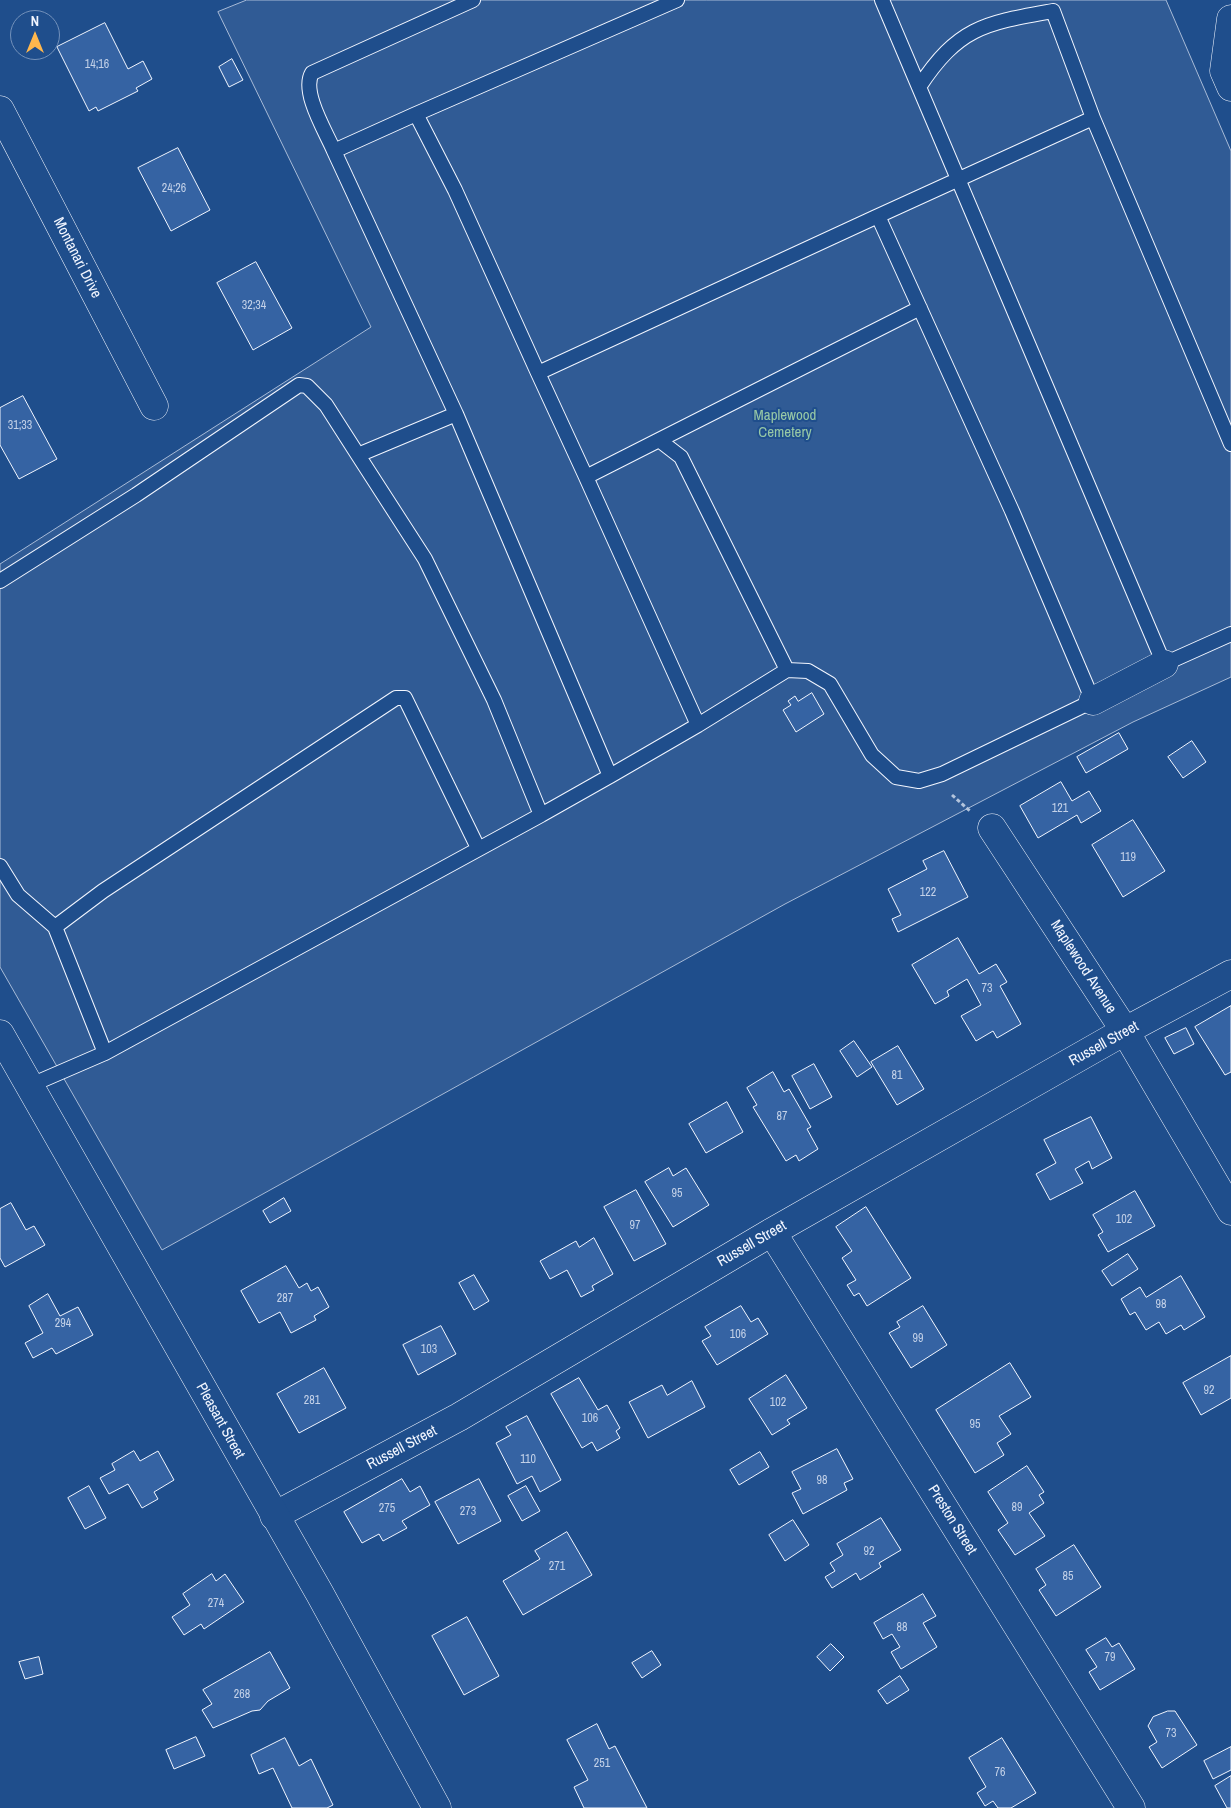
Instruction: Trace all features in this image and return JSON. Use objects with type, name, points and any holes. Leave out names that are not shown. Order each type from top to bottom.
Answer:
[{"type":"street","points":[[1231,19],[1224,71],[1231,87]]},
{"type":"street","name":"Montanari Drive","points":[[0,110],[154,406]]},
{"type":"street","points":[[1093,701],[1164,664]]},
{"type":"street","name":"Maplewood Avenue","points":[[992,828],[1125,1032],[1231,1211]]},
{"type":"street","name":"Russell Street","points":[[274,1516],[459,1417],[772,1232],[1231,974]]},
{"type":"street","name":"Pleasant Street","points":[[0,1034],[31,1085],[320,1594],[437,1808]]},
{"type":"street","name":"Preston Street","points":[[772,1232],[1131,1808]]},
{"type":"lane","points":[[473,0],[312,73],[308,79],[311,98],[456,414],[610,776]]},
{"type":"lane","points":[[334,151],[677,0]]},
{"type":"lane","points":[[882,0],[1164,664],[1231,634]]},
{"type":"lane","points":[[919,87],[935,62],[960,39],[993,22],[1056,6],[1093,118],[1231,444]]},
{"type":"lane","points":[[416,114],[455,190],[698,725]]},
{"type":"lane","points":[[538,373],[957,178],[1093,118]]},
{"type":"lane","points":[[31,1085],[105,1052],[375,907],[610,776],[787,670],[808,671],[830,684],[872,755],[896,777],[919,780],[942,774],[1093,701],[1012,511],[878,216]]},
{"type":"lane","points":[[586,477],[920,308]]},
{"type":"lane","points":[[0,581],[136,496],[298,385],[308,386],[326,406],[425,559],[494,700],[541,815]]},
{"type":"lane","points":[[358,455],[456,414]]},
{"type":"lane","points":[[659,440],[681,457],[787,670]]},
{"type":"lane","points":[[55,927],[103,891],[396,698],[405,698],[478,848]]},
{"type":"lane","points":[[0,866],[18,895],[55,927],[105,1052]]},
{"type":"path","points":[[942,774],[954,799],[992,828]]},
{"type":"shaded area","name":"Maplewood Cemetery","points":[[247,0],[1166,0],[1231,151],[1231,677],[1133,722],[785,904],[162,1250],[0,967],[0,564],[371,327],[218,12]]},
{"type":"building","points":[[105,23],[128,69],[143,61],[152,79],[136,88],[138,91],[98,111],[96,107],[89,111],[60,53],[60,46]]},
{"type":"building","points":[[232,59],[243,80],[229,87],[219,67]]},
{"type":"building","points":[[178,148],[210,210],[171,231],[138,168]]},
{"type":"building","points":[[256,262],[292,328],[253,350],[217,283]]},
{"type":"building","points":[[23,396],[57,459],[19,479],[0,445],[0,408]]},
{"type":"building","points":[[812,693],[824,714],[796,732],[783,710],[791,705],[788,701],[795,696],[798,701]]},
{"type":"building","points":[[1119,733],[1128,749],[1086,773],[1077,757]]},
{"type":"building","points":[[1192,741],[1206,762],[1183,778],[1168,757]]},
{"type":"building","points":[[1061,782],[1072,801],[1089,791],[1101,811],[1081,823],[1077,815],[1038,838],[1020,806]]},
{"type":"building","points":[[1133,820],[1165,871],[1123,897],[1092,845]]},
{"type":"building","points":[[944,851],[968,897],[898,932],[892,919],[901,915],[888,889],[927,869],[923,861]]},
{"type":"building","points":[[958,938],[979,974],[996,964],[1007,982],[1000,986],[1021,1024],[997,1038],[993,1031],[976,1041],[961,1016],[981,1005],[967,979],[947,991],[949,996],[935,1004],[912,965]]},
{"type":"building","points":[[1231,1006],[1231,1072],[1225,1075],[1195,1027]]},
{"type":"building","points":[[1186,1028],[1194,1044],[1174,1054],[1165,1038]]},
{"type":"building","points":[[854,1041],[872,1067],[857,1077],[840,1051]]},
{"type":"building","points":[[898,1046],[924,1089],[897,1105],[871,1062]]},
{"type":"building","points":[[814,1064],[832,1097],[810,1109],[792,1076]]},
{"type":"building","points":[[773,1072],[784,1092],[789,1089],[811,1127],[807,1129],[818,1149],[799,1161],[796,1155],[786,1161],[753,1107],[757,1105],[747,1088]]},
{"type":"building","points":[[727,1102],[743,1132],[706,1153],[689,1124]]},
{"type":"building","points":[[1091,1117],[1112,1158],[1092,1169],[1089,1161],[1075,1169],[1083,1183],[1050,1200],[1036,1174],[1056,1163],[1044,1140]]},
{"type":"building","points":[[669,1168],[673,1176],[686,1168],[709,1205],[673,1227],[645,1182]]},
{"type":"building","points":[[636,1190],[666,1244],[634,1261],[604,1207]]},
{"type":"building","points":[[1135,1191],[1155,1226],[1108,1252],[1098,1235],[1103,1232],[1093,1215]]},
{"type":"building","points":[[284,1198],[291,1211],[270,1223],[263,1211]]},
{"type":"building","points":[[11,1203],[26,1230],[34,1226],[45,1245],[5,1267],[0,1258],[0,1209]]},
{"type":"building","points":[[866,1207],[911,1278],[867,1306],[859,1293],[854,1296],[847,1285],[856,1280],[842,1258],[852,1251],[836,1227]]},
{"type":"building","points":[[594,1238],[613,1274],[592,1286],[594,1290],[581,1297],[567,1270],[550,1279],[540,1261],[576,1241],[579,1247]]},
{"type":"building","points":[[1128,1254],[1138,1269],[1112,1286],[1102,1271]]},
{"type":"building","points":[[286,1266],[299,1288],[307,1283],[311,1291],[318,1287],[329,1307],[314,1316],[316,1320],[291,1333],[280,1312],[259,1323],[241,1291]]},
{"type":"building","points":[[474,1275],[489,1301],[474,1310],[459,1283]]},
{"type":"building","points":[[1181,1276],[1205,1317],[1184,1330],[1181,1325],[1166,1334],[1159,1322],[1146,1330],[1135,1312],[1130,1315],[1121,1299],[1140,1287],[1146,1297]]},
{"type":"building","points":[[48,1294],[60,1316],[78,1307],[93,1335],[56,1354],[52,1348],[33,1358],[25,1343],[43,1333],[29,1306]]},
{"type":"building","points":[[741,1306],[751,1322],[758,1318],[768,1334],[717,1365],[702,1341],[711,1336],[705,1327]]},
{"type":"building","points":[[923,1306],[947,1345],[911,1368],[889,1333],[900,1327],[897,1322]]},
{"type":"building","points":[[441,1326],[456,1354],[418,1375],[403,1345]]},
{"type":"building","points":[[1231,1356],[1231,1398],[1201,1415],[1183,1383]]},
{"type":"building","points":[[1010,1363],[1031,1397],[999,1416],[1011,1434],[997,1443],[1004,1455],[975,1473],[936,1410]]},
{"type":"building","points":[[324,1368],[346,1408],[299,1433],[277,1394]]},
{"type":"building","points":[[786,1375],[807,1408],[787,1420],[790,1424],[772,1435],[749,1399]]},
{"type":"building","points":[[579,1378],[598,1410],[607,1405],[620,1428],[616,1431],[620,1438],[597,1451],[592,1442],[582,1448],[551,1394]]},
{"type":"building","points":[[692,1381],[705,1407],[648,1438],[629,1402],[662,1385],[667,1395]]},
{"type":"building","points":[[527,1416],[561,1480],[540,1492],[532,1476],[517,1484],[496,1443],[511,1435],[506,1427]]},
{"type":"building","points":[[837,1449],[853,1479],[844,1483],[847,1490],[803,1514],[792,1493],[801,1489],[792,1472]]},
{"type":"building","points":[[134,1451],[140,1461],[158,1451],[174,1480],[154,1492],[158,1499],[142,1508],[128,1484],[109,1494],[100,1478],[115,1470],[112,1464]]},
{"type":"building","points":[[760,1452],[769,1467],[739,1485],[730,1470]]},
{"type":"building","points":[[1027,1466],[1044,1492],[1039,1495],[1044,1503],[1029,1513],[1045,1536],[1015,1555],[998,1530],[1008,1523],[988,1492]]},
{"type":"building","points":[[402,1479],[410,1492],[420,1486],[430,1505],[402,1521],[407,1528],[383,1541],[379,1534],[362,1543],[344,1512]]},
{"type":"building","points":[[479,1479],[501,1521],[458,1544],[435,1502]]},
{"type":"building","points":[[89,1486],[106,1518],[85,1529],[68,1498]]},
{"type":"building","points":[[526,1486],[540,1511],[522,1521],[508,1496]]},
{"type":"building","points":[[881,1518],[901,1550],[879,1563],[881,1567],[860,1580],[856,1573],[832,1588],[825,1577],[835,1571],[830,1563],[843,1555],[837,1544]]},
{"type":"building","points":[[793,1520],[809,1545],[785,1561],[769,1535]]},
{"type":"building","points":[[567,1532],[592,1575],[523,1615],[503,1581],[540,1559],[535,1551]]},
{"type":"building","points":[[1074,1545],[1101,1587],[1056,1616],[1039,1590],[1046,1585],[1036,1569]]},
{"type":"building","points":[[212,1574],[216,1581],[225,1574],[244,1602],[204,1629],[201,1624],[184,1635],[172,1617],[190,1605],[183,1594]]},
{"type":"building","points":[[923,1594],[936,1616],[923,1623],[937,1647],[901,1669],[891,1652],[900,1647],[892,1634],[883,1639],[874,1623]]},
{"type":"building","points":[[467,1617],[499,1676],[464,1695],[432,1636]]},
{"type":"building","points":[[1106,1638],[1112,1647],[1119,1643],[1135,1669],[1100,1690],[1089,1672],[1097,1667],[1086,1650]]},
{"type":"building","points":[[831,1644],[844,1657],[830,1671],[817,1657]]},
{"type":"building","points":[[652,1651],[661,1665],[642,1678],[632,1663]]},
{"type":"building","points":[[270,1652],[290,1688],[268,1701],[260,1710],[252,1711],[213,1728],[202,1710],[212,1704],[203,1690]]},
{"type":"building","points":[[39,1657],[43,1674],[25,1679],[19,1662]]},
{"type":"building","points":[[900,1676],[909,1690],[887,1704],[878,1691]]},
{"type":"building","points":[[1168,1711],[1175,1711],[1197,1745],[1162,1768],[1149,1747],[1157,1742],[1148,1726],[1153,1717]]},
{"type":"building","points":[[597,1724],[609,1749],[615,1746],[647,1808],[584,1808],[574,1787],[588,1780],[567,1740]]},
{"type":"building","points":[[196,1737],[205,1756],[174,1769],[166,1750]]},
{"type":"building","points":[[285,1738],[299,1766],[311,1759],[333,1805],[327,1808],[292,1808],[273,1768],[259,1774],[251,1755]]},
{"type":"building","points":[[1002,1738],[1036,1793],[1011,1808],[998,1808],[993,1801],[985,1806],[977,1793],[986,1787],[969,1758]]},
{"type":"building","points":[[1231,1747],[1231,1770],[1213,1779],[1204,1761]]},
{"type":"building","points":[[1231,1776],[1231,1808],[1227,1808],[1215,1786]]}]
